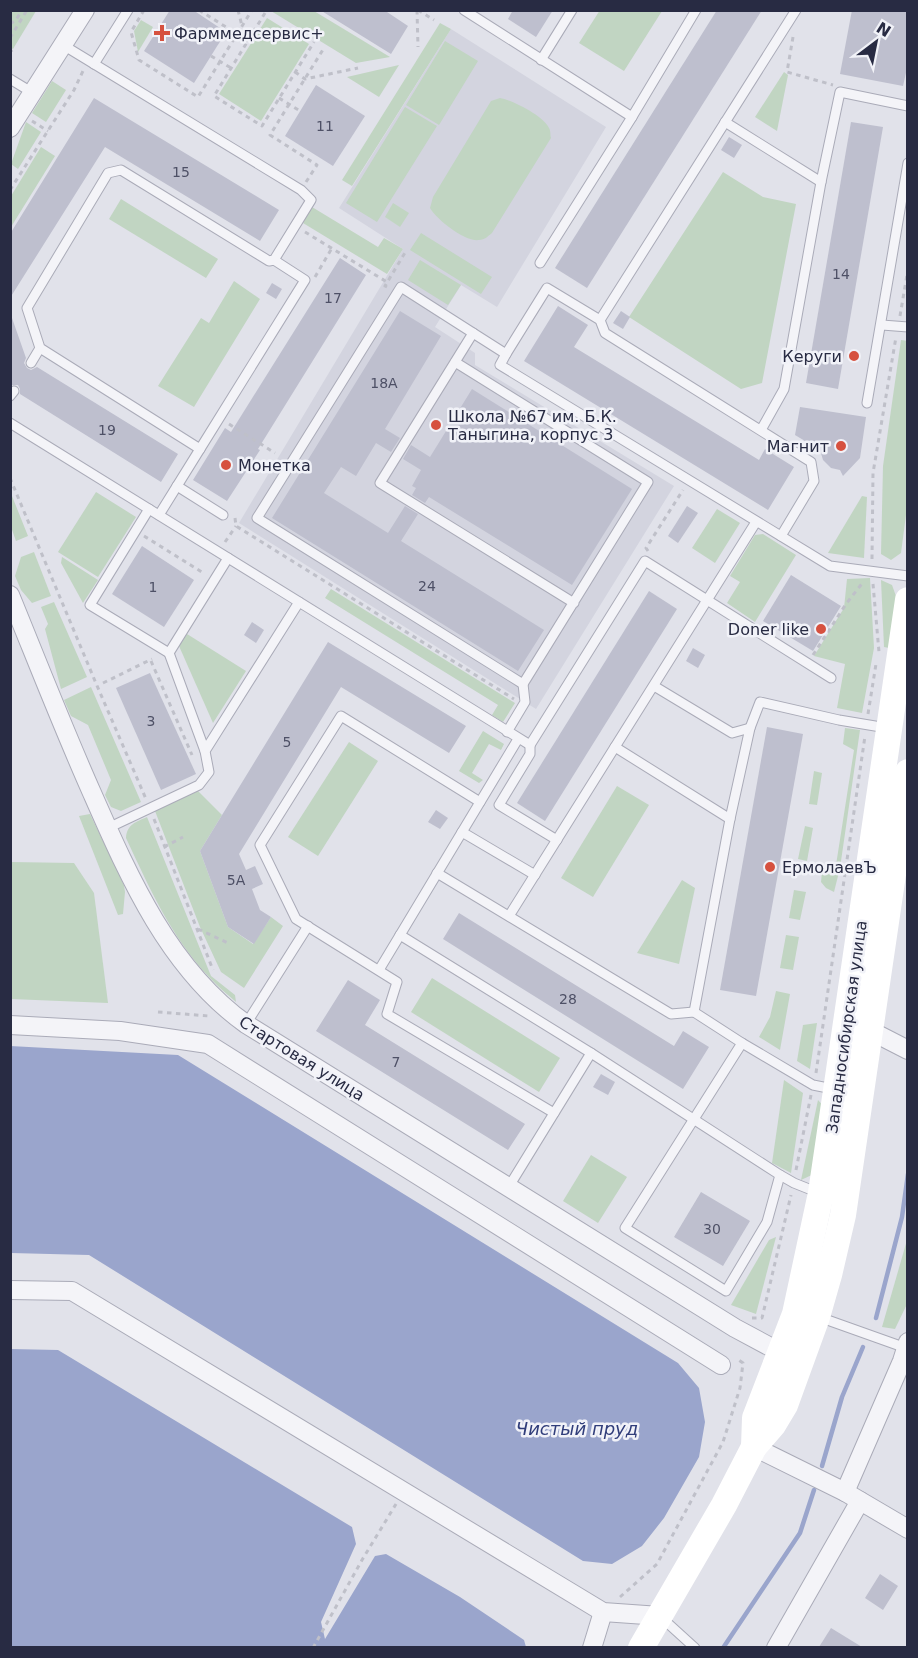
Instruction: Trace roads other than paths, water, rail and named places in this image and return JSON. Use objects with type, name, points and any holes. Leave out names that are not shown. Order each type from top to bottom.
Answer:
[{"type":"main road","name":"Западносибирская улица","points":[[641,1647],[724,1505],[754,1447],[773,1425],[785,1405],[795,1314],[821,1193],[825,1087],[878,727],[908,600]]},
{"type":"main road","name":"Западносибирская улица","points":[[790,1358],[817,1317],[843,1215],[908,772]]},
{"type":"street","points":[[10,128],[85,10]]},
{"type":"street","name":"Стартовая улица","points":[[10,595],[108,828],[164,936],[195,978],[222,1005],[246,1024],[508,1188],[790,1358]]},
{"type":"street","points":[[10,1025],[120,1031],[208,1044],[722,1365]]},
{"type":"street","points":[[869,1030],[908,1050]]},
{"type":"street","points":[[10,1290],[72,1291],[603,1612],[660,1616]]},
{"type":"street","points":[[776,1647],[852,1496],[906,1355]]},
{"type":"street","points":[[754,1447],[852,1496],[908,1528]]},
{"type":"street","points":[[592,1647],[603,1612]]},
{"type":"lane","points":[[91,62],[128,10]]},
{"type":"lane","points":[[464,10],[632,117]]},
{"type":"lane","points":[[479,20],[485,10]]},
{"type":"lane","points":[[541,60],[572,10]]},
{"type":"lane","points":[[540,263],[696,10]]},
{"type":"lane","points":[[600,320],[796,10]]},
{"type":"lane","points":[[63,45],[301,190],[310,200],[274,260]]},
{"type":"lane","points":[[10,79],[33,93]]},
{"type":"lane","points":[[761,430],[784,389],[820,182],[840,92],[908,106]]},
{"type":"lane","points":[[725,122],[820,182]]},
{"type":"lane","points":[[867,403],[908,163]]},
{"type":"lane","points":[[159,515],[305,280],[274,260],[269,261],[121,170],[108,173],[27,308],[40,348],[200,449]]},
{"type":"lane","points":[[506,354],[400,287],[257,518],[523,684]]},
{"type":"lane","points":[[781,536],[814,481],[811,462],[605,333],[600,320],[547,288],[500,365],[830,566],[908,576]]},
{"type":"lane","points":[[882,325],[903,327]]},
{"type":"lane","points":[[473,333],[380,483],[574,603]]},
{"type":"lane","points":[[31,363],[40,348]]},
{"type":"lane","points":[[455,362],[648,482],[523,684],[525,702],[507,732]]},
{"type":"lane","points":[[10,423],[530,745]]},
{"type":"lane","points":[[177,486],[223,515]]},
{"type":"lane","points":[[108,828],[199,785],[209,772],[205,751],[169,653],[90,605],[149,509]]},
{"type":"lane","points":[[510,916],[756,522]]},
{"type":"lane","points":[[169,653],[228,558]]},
{"type":"lane","points":[[557,840],[499,806],[530,754],[530,745],[645,561],[831,678]]},
{"type":"lane","points":[[205,751],[299,602]]},
{"type":"lane","points":[[654,686],[732,733],[750,728]]},
{"type":"lane","points":[[694,1012],[730,819],[750,728],[760,702],[878,727]]},
{"type":"lane","points":[[480,802],[341,716],[260,845],[296,919],[398,982],[387,1014],[554,1113]]},
{"type":"lane","points":[[379,970],[518,739]]},
{"type":"lane","points":[[615,747],[730,819]]},
{"type":"lane","points":[[462,832],[535,875]]},
{"type":"lane","points":[[437,873],[670,1014],[694,1012],[742,1043],[825,1087]]},
{"type":"lane","points":[[246,1024],[308,926]]},
{"type":"lane","points":[[400,935],[591,1053],[780,1175],[821,1193]]},
{"type":"lane","points":[[742,1043],[625,1228],[726,1291],[767,1222],[780,1175]]},
{"type":"lane","points":[[508,1188],[591,1053]]},
{"type":"lane","points":[[817,1317],[906,1355]]},
{"type":"lane","points":[[660,1616],[694,1647]]},
{"type":"water","name":"Чистый пруд","points":[[10,1046],[178,1055],[678,1363],[699,1388],[705,1422],[699,1457],[664,1518],[642,1546],[612,1564],[583,1561],[89,1255],[11,1253]]},
{"type":"water","points":[[11,1349],[58,1350],[352,1527],[356,1544],[321,1622],[325,1639],[375,1556],[386,1554],[460,1597],[524,1640],[526,1647],[11,1647]]},
{"type":"waterway","points":[[876,1318],[902,1217],[908,1174]]},
{"type":"waterway","points":[[822,1466],[842,1397],[863,1347]]},
{"type":"waterway","points":[[723,1648],[800,1533],[814,1490]]},
{"type":"place","name":"Фарммедсервис+","points":[[162,33]]},
{"type":"place","name":"Керуги","points":[[854,356]]},
{"type":"place","name":"Школа №67 им. Б.К. Таныгина, корпус 3","points":[[436,425]]},
{"type":"place","name":"Магнит","points":[[841,446]]},
{"type":"place","name":"Монетка","points":[[226,465]]},
{"type":"place","name":"Doner like","points":[[821,629]]},
{"type":"place","name":"ЕрмолаевЪ","points":[[770,867]]}]
